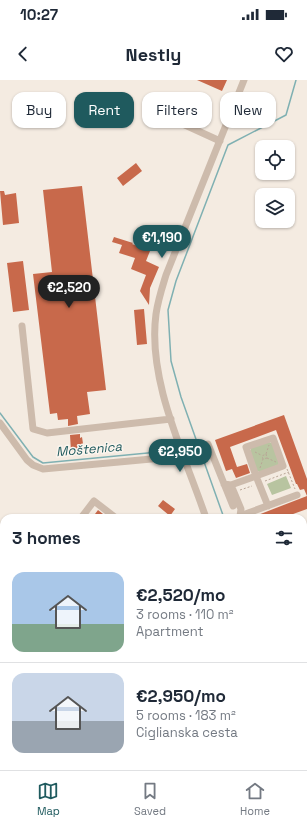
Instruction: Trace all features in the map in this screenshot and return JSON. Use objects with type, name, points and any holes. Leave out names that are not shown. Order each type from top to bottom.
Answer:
[{"type":"street","points":[[205,514],[171,419],[160,381],[156,359],[155,327],[158,303],[166,275],[244,80]]},
{"type":"street","points":[[192,128],[220,141]]},
{"type":"street","points":[[22,326],[33,430],[47,433],[171,419]]},
{"type":"street","points":[[0,423],[27,460],[33,465],[43,469],[182,451]]},
{"type":"street","points":[[228,484],[256,476],[283,466],[273,438],[246,447],[256,476],[268,506]]},
{"type":"street","points":[[208,444],[240,509],[240,514]]},
{"type":"street","points":[[228,484],[233,506]]},
{"type":"street","points":[[248,514],[297,495]]},
{"type":"street","points":[[84,514],[94,501],[111,514]]},
{"type":"path","points":[[267,458],[286,466],[297,495]]},
{"type":"green space","points":[[269,442],[272,443],[279,463],[278,466],[260,472],[256,471],[250,452],[251,448]]},
{"type":"green space","points":[[286,476],[291,488],[272,495],[267,484]]},
{"type":"building","points":[[197,80],[227,80],[222,91]]},
{"type":"building","points":[[136,163],[142,171],[123,186],[117,178]]},
{"type":"building","points":[[82,186],[106,390],[87,392],[90,414],[77,416],[78,424],[68,426],[68,419],[58,420],[57,413],[50,414],[33,274],[52,272],[43,190]]},
{"type":"building","points":[[0,191],[4,191],[5,195],[16,193],[19,223],[3,225]]},
{"type":"building","points":[[114,237],[133,243],[132,244],[150,251],[146,261],[159,267],[150,288],[149,305],[140,291],[146,275],[131,269],[135,258],[119,253],[122,245],[112,242]]},
{"type":"building","points":[[23,261],[29,310],[13,312],[7,263]]},
{"type":"building","points":[[144,309],[147,344],[137,345],[134,310]]},
{"type":"building","points":[[284,415],[307,479],[307,496],[304,489],[300,490],[296,484],[276,430],[230,447],[237,467],[247,464],[250,473],[236,478],[232,469],[226,471],[215,440]]},
{"type":"building","points":[[80,434],[80,438],[82,437],[84,450],[71,451],[70,435]]},
{"type":"building","points":[[307,496],[307,509],[293,514],[260,514]]},
{"type":"building","points":[[163,500],[175,509],[171,514],[168,514],[158,506]]},
{"type":"building","points":[[98,510],[103,514],[95,514]]},
{"type":"waterway","points":[[223,514],[181,397],[171,361],[168,310],[176,281],[228,145],[286,115],[296,80]]},
{"type":"waterway","name":"Moštenica","points":[[0,413],[33,457],[43,463],[179,450]]},
{"type":"waterway","name":"Moštenica","points":[[183,449],[198,445]]}]
